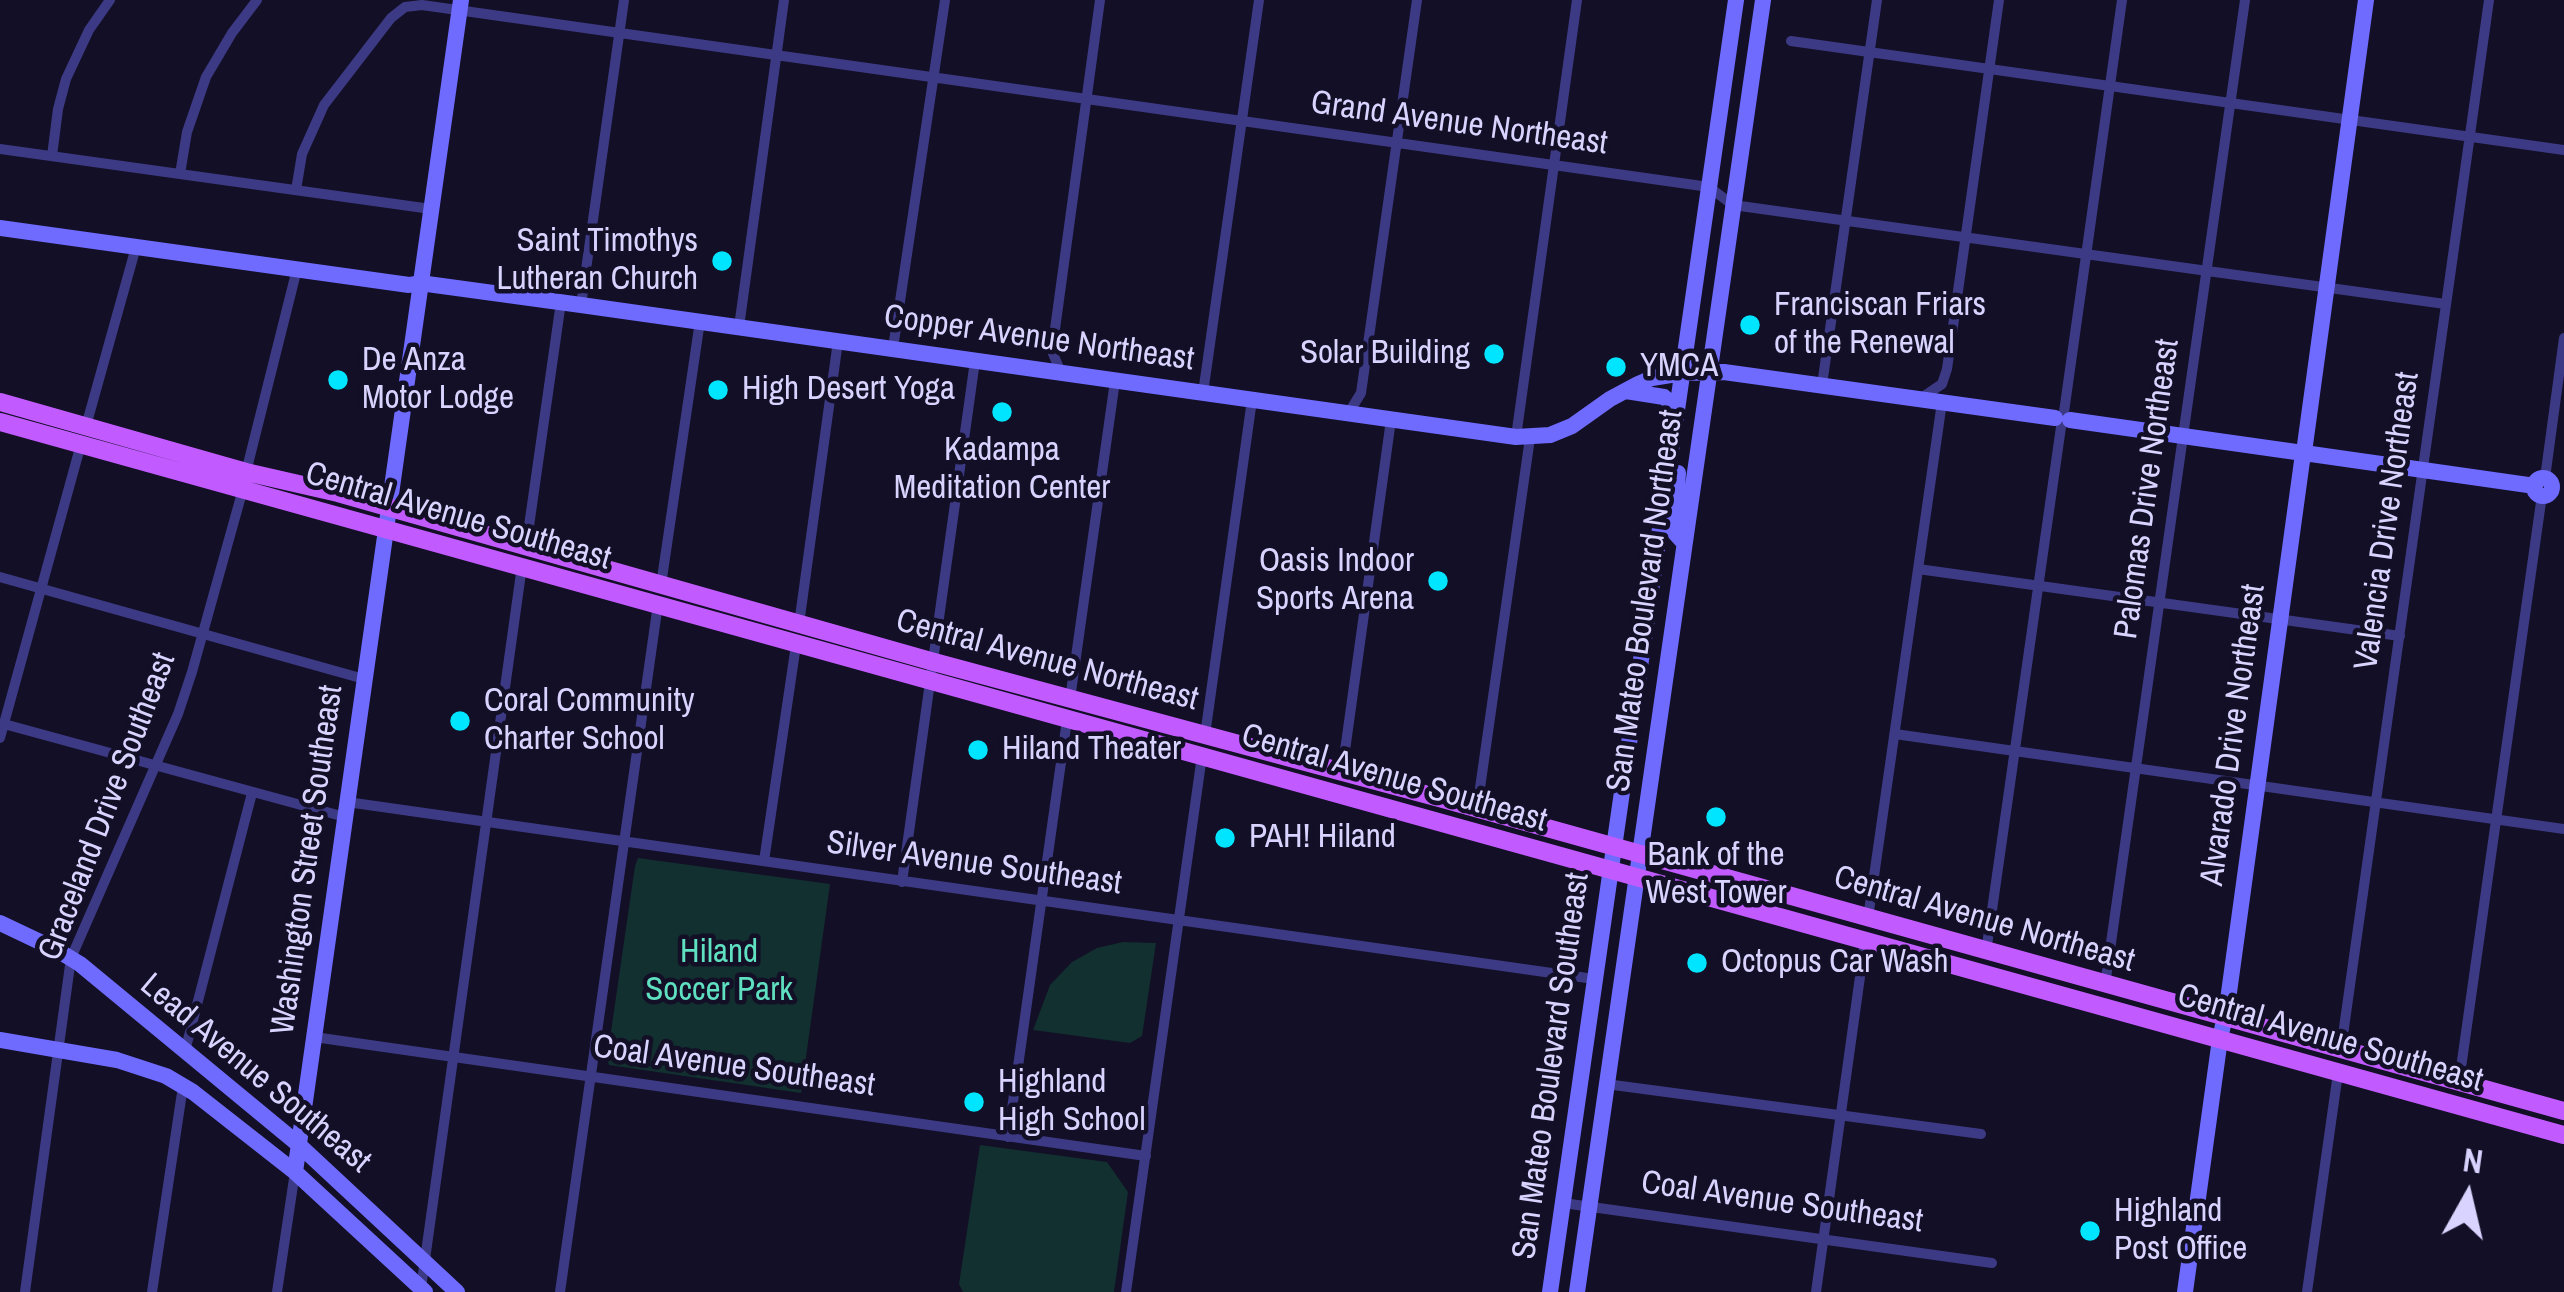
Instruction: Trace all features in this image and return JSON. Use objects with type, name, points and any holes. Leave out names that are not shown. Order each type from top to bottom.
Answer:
[{"type":"main road","name":"Central Avenue Northeast","points":[[0,402],[84,435],[245,480],[284,479],[388,507],[524,557],[660,595],[799,624],[932,672],[1069,710],[1205,735],[2564,1111]]},
{"type":"main road","points":[[0,422],[84,435]]},
{"type":"main road","name":"Central Avenue Southeast","points":[[245,480],[386,528],[524,557]]},
{"type":"main road","points":[[660,595],[796,645],[932,672]]},
{"type":"main road","name":"Central Avenue Southeast","points":[[1069,710],[1202,756],[2564,1135]]},
{"type":"street","points":[[52,156],[66,80],[89,30],[110,0]]},
{"type":"street","points":[[180,174],[187,132],[206,77],[257,0]]},
{"type":"street","points":[[581,304],[624,0]]},
{"type":"street","points":[[739,327],[784,0]]},
{"type":"street","points":[[893,348],[945,0]]},
{"type":"street","points":[[1033,369],[1052,351],[1100,0]]},
{"type":"street","points":[[1203,394],[1259,0]]},
{"type":"street","points":[[1348,414],[1361,393],[1417,0]]},
{"type":"street","points":[[1477,808],[1577,0]]},
{"type":"street","name":"San Mateo Boulevard Northeast","points":[[1613,848],[1736,0]]},
{"type":"street","name":"San Mateo Boulevard Northeast","points":[[1640,855],[1763,0]]},
{"type":"street","points":[[1822,385],[1877,0]]},
{"type":"street","points":[[1920,399],[1939,387],[1947,369],[2000,0]]},
{"type":"street","points":[[1986,952],[2122,0]]},
{"type":"street","name":"Palomas Drive Northeast","points":[[2105,985],[2245,0]]},
{"type":"street","name":"Alvarado Drive Northeast","points":[[2185,1292],[2366,0]]},
{"type":"street","name":"Valencia Drive Northeast","points":[[2341,1049],[2489,0]]},
{"type":"street","name":"Grand Avenue Northeast","points":[[296,190],[311,127],[391,18],[405,7],[460,5],[776,55],[1709,187],[1733,205],[2445,304]]},
{"type":"street","name":"Washington Street Southeast","points":[[277,1292],[460,5]]},
{"type":"street","points":[[1791,41],[2564,150]]},
{"type":"street","points":[[0,148],[431,209]]},
{"type":"street","name":"Copper Avenue Northeast","points":[[0,228],[581,304],[1522,438],[1572,426],[1652,379],[1709,372],[2547,488]]},
{"type":"street","points":[[0,738],[136,247]]},
{"type":"street","name":"Graceland Drive Southeast","points":[[25,1292],[71,958],[178,714],[245,480],[297,269]]},
{"type":"street","points":[[422,1291],[562,302]]},
{"type":"street","points":[[560,1292],[700,321]]},
{"type":"street","points":[[2459,1082],[2547,488],[2564,338]]},
{"type":"street","points":[[799,624],[838,341]]},
{"type":"street","points":[[1052,351],[1061,373]]},
{"type":"street","points":[[902,882],[975,361]]},
{"type":"street","points":[[1008,1137],[1115,380]]},
{"type":"street","points":[[1625,391],[1664,397],[1677,408]]},
{"type":"street","points":[[1361,393],[1371,417]]},
{"type":"street","points":[[1205,735],[1252,400]]},
{"type":"street","points":[[1868,919],[1942,402]]},
{"type":"street","points":[[1342,772],[1391,420]]},
{"type":"street","points":[[1672,443],[1679,456],[1675,533],[1684,543]]},
{"type":"street","points":[[1918,569],[2400,636]]},
{"type":"street","points":[[0,578],[364,679]]},
{"type":"street","points":[[764,861],[796,645]]},
{"type":"street","name":"Silver Avenue Southeast","points":[[4,724],[251,793],[346,810],[487,822],[1594,979]]},
{"type":"street","points":[[1895,734],[2564,829]]},
{"type":"street","points":[[1126,1292],[1202,756]]},
{"type":"street","points":[[184,1052],[251,793]]},
{"type":"street","name":"San Mateo Boulevard Southeast","points":[[1550,1292],[1613,848]]},
{"type":"street","name":"San Mateo Boulevard Southeast","points":[[1577,1292],[1640,855]]},
{"type":"street","name":"Lead Avenue Southeast","points":[[0,923],[71,958],[298,1144],[457,1292]]},
{"type":"street","points":[[1816,1292],[1865,941]]},
{"type":"street","name":"Coal Avenue Southeast","points":[[314,1037],[590,1077],[872,1110],[1008,1137],[1146,1156]]},
{"type":"street","points":[[0,1040],[143,1067],[203,1098],[295,1172]]},
{"type":"street","points":[[2307,1292],[2338,1072]]},
{"type":"street","points":[[1606,1084],[1981,1134]]},
{"type":"street","points":[[152,1292],[183,1086]]},
{"type":"street","name":"Lead Avenue Southeast","points":[[295,1172],[422,1291]]},
{"type":"street","name":"Coal Avenue Southeast","points":[[1563,1203],[1993,1263]]},
{"type":"green space","name":"Hiland Soccer Park","points":[[638,858],[830,884],[801,1093],[609,1065]]},
{"type":"green space","points":[[1123,942],[1156,943],[1142,1036],[1130,1043],[1033,1030],[1050,985],[1072,962],[1097,948]]},
{"type":"green space","points":[[980,1145],[1107,1162],[1128,1192],[1114,1292],[963,1292],[959,1284]]},
{"type":"place","name":"Saint Timothys Lutheran Church","points":[[722,261]]},
{"type":"place","name":"Franciscan Friars of the Renewal","points":[[1750,325]]},
{"type":"place","name":"Solar Building","points":[[1494,354]]},
{"type":"place","name":"YMCA","points":[[1616,367]]},
{"type":"place","name":"De Anza Motor Lodge","points":[[338,380]]},
{"type":"place","name":"High Desert Yoga","points":[[718,390]]},
{"type":"place","name":"Kadampa Meditation Center","points":[[1002,412]]},
{"type":"place","name":"Oasis Indoor Sports Arena","points":[[1438,581]]},
{"type":"place","name":"Coral Community Charter School","points":[[460,721]]},
{"type":"place","name":"Hiland Theater","points":[[978,750]]},
{"type":"place","name":"Bank of the West Tower","points":[[1716,817]]},
{"type":"place","name":"PAH! Hiland","points":[[1225,838]]},
{"type":"place","name":"Octopus Car Wash","points":[[1697,963]]},
{"type":"place","name":"Highland High School","points":[[974,1102]]},
{"type":"place","name":"Highland Post Office","points":[[2090,1231]]}]
